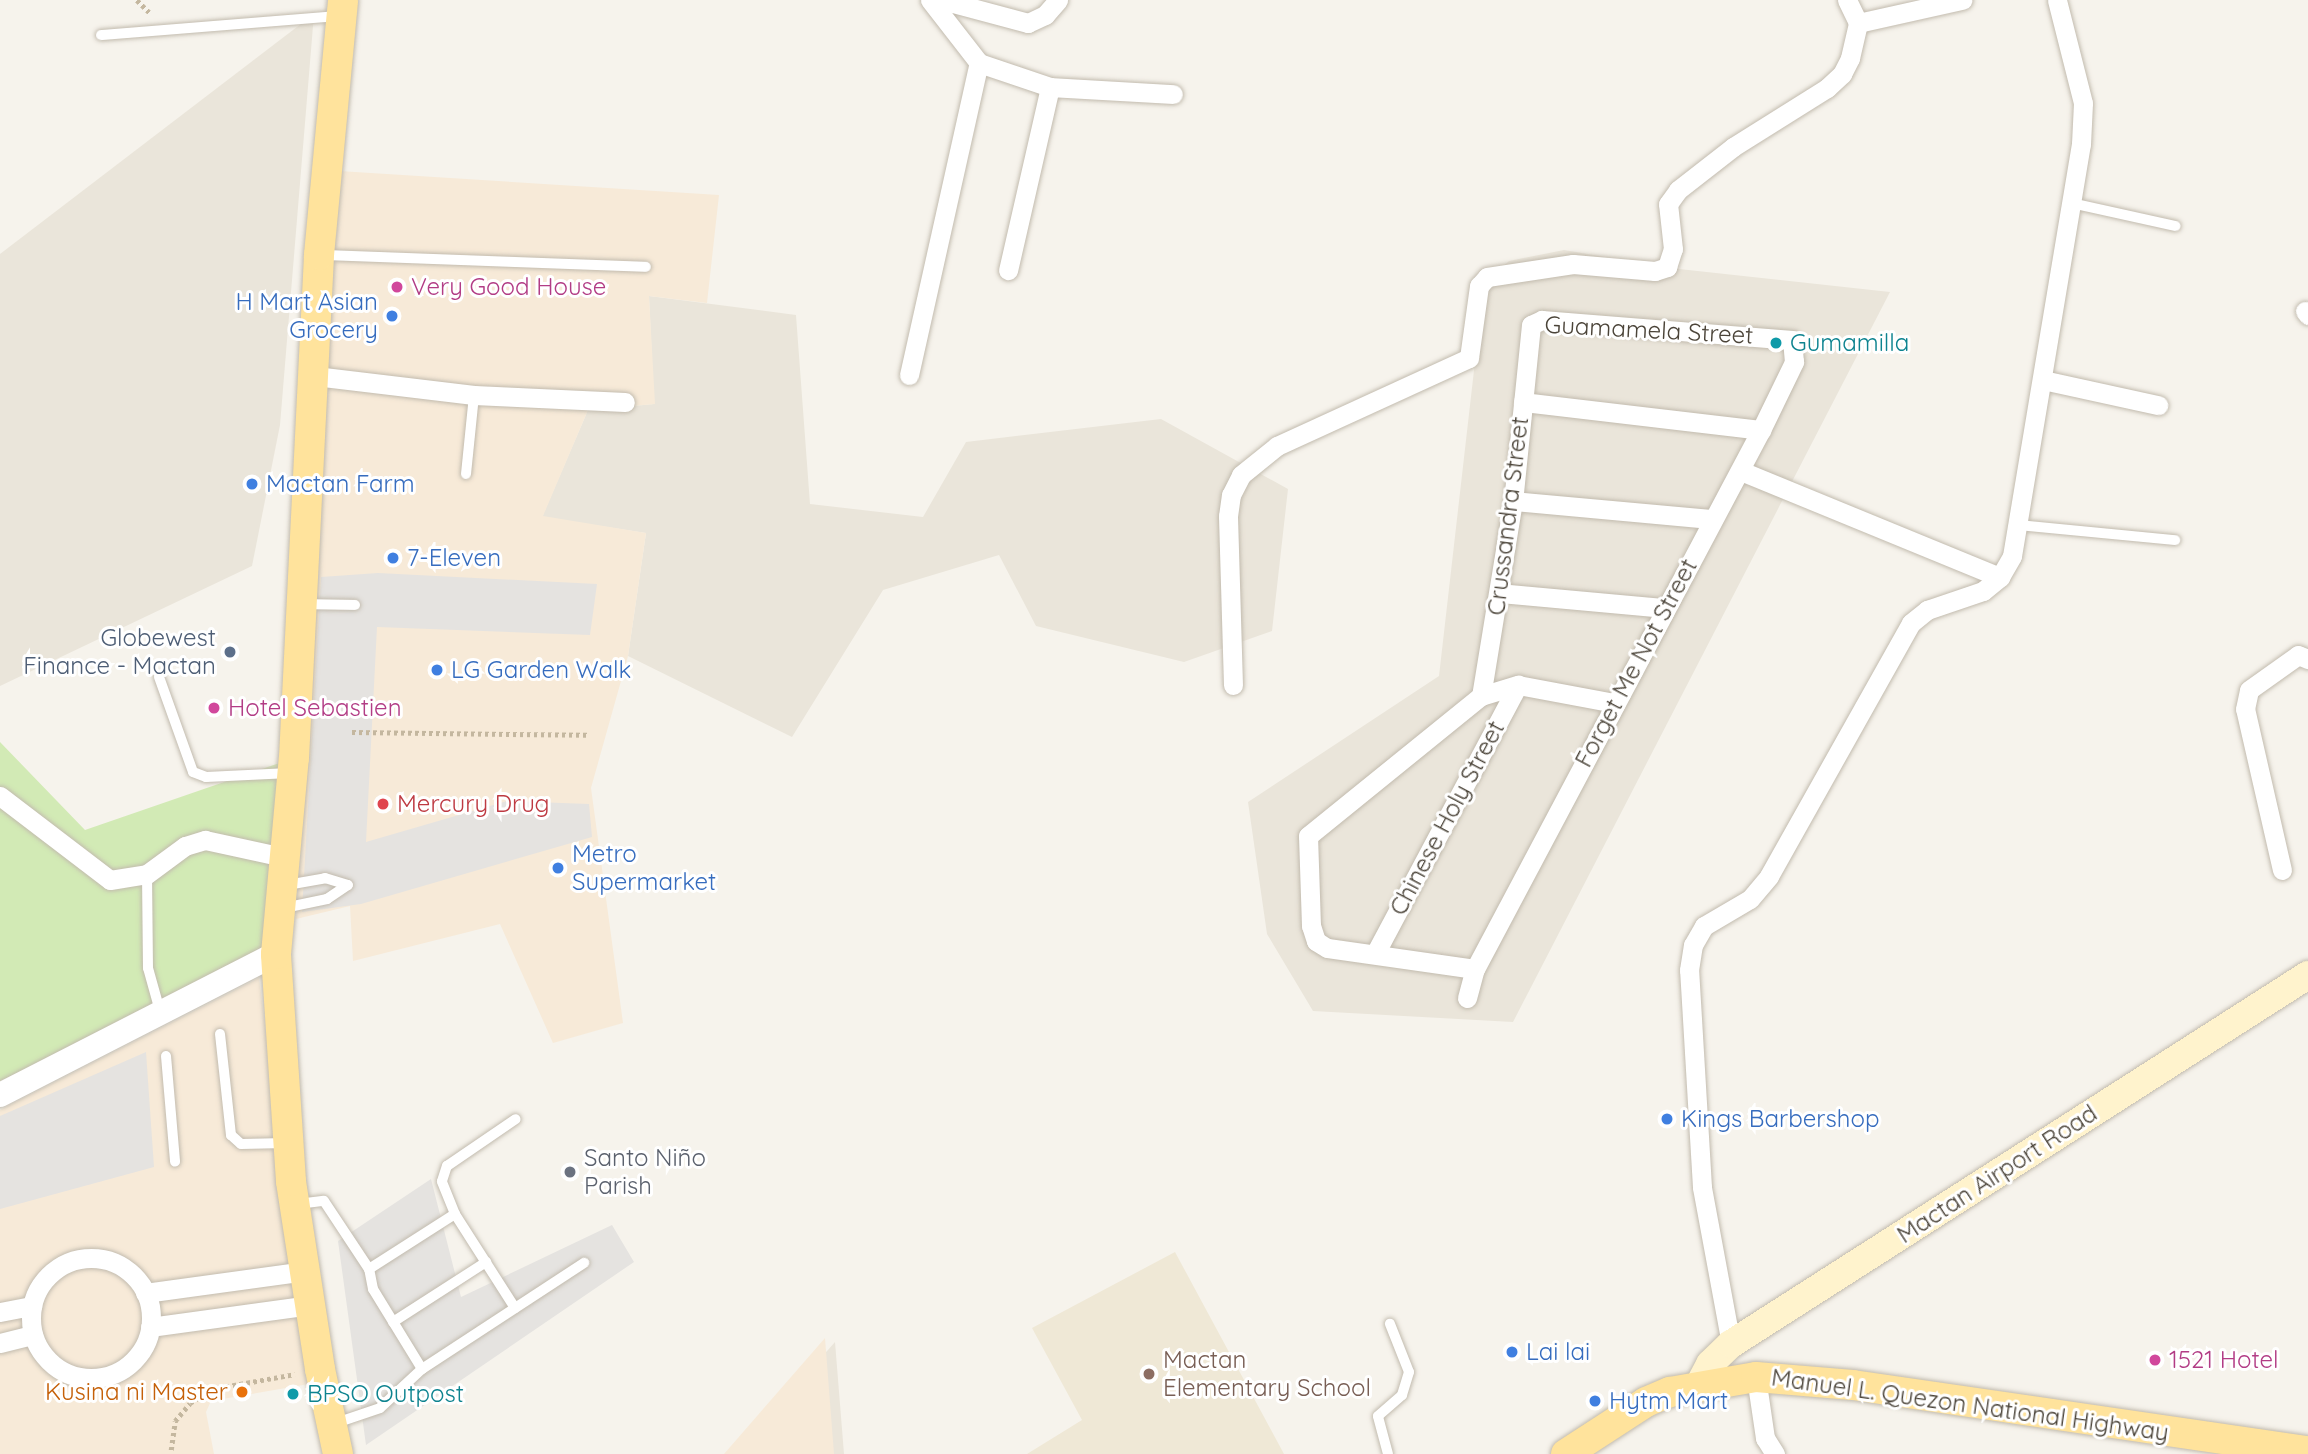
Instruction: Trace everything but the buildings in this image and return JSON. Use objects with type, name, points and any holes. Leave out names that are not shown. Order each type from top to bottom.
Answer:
[{"type":"main road","points":[[338,1454],[320,1369],[295,1205],[276,954],[292,773],[315,376],[319,255],[341,8]]},
{"type":"main road","name":"Mactan Airport Road","points":[[1699,1385],[1710,1364],[1731,1344],[2308,975]]},
{"type":"main road","name":"Manuel L. Quezon National Highway","points":[[1566,1454],[1646,1402],[1699,1385],[1756,1377],[1853,1385],[2308,1451]]},
{"type":"street","points":[[930,0],[979,63],[1050,87],[1173,94]]},
{"type":"street","points":[[942,0],[1028,23],[1045,15],[1058,0]]},
{"type":"street","points":[[1233,685],[1228,516],[1231,495],[1241,475],[1277,446],[1469,358],[1479,286],[1487,277],[1573,264],[1655,271],[1667,267],[1673,249],[1668,204],[1678,190],[1733,147],[1827,88],[1846,66],[1858,23],[1847,0]]},
{"type":"street","points":[[1858,23],[1962,0]]},
{"type":"street","points":[[1731,1344],[1702,1186],[1689,970],[1693,945],[1704,926],[1750,899],[1769,876],[1911,623],[1927,611],[1983,592],[2000,578],[2012,556],[2043,380],[2083,103],[2057,0]]},
{"type":"street","points":[[909,375],[979,63]]},
{"type":"street","points":[[1008,270],[1050,87]]},
{"type":"street","name":"Guamamela Street","points":[[1527,335],[1531,325],[1542,320],[1779,337]]},
{"type":"street","name":"Crussandra Street","points":[[1481,696],[1513,501],[1527,335]]},
{"type":"street","name":"Forget Me Not Street","points":[[1467,998],[1475,969],[1664,608],[1741,471],[1794,362],[1792,340],[1779,337]]},
{"type":"street","points":[[315,376],[474,395],[625,402]]},
{"type":"street","points":[[2043,380],[2158,405]]},
{"type":"street","points":[[1523,402],[1761,430]]},
{"type":"street","points":[[1741,471],[2000,578]]},
{"type":"street","points":[[1513,501],[1712,519]]},
{"type":"street","points":[[1499,593],[1664,608]]},
{"type":"street","points":[[2282,870],[2245,709],[2249,690],[2298,655],[2308,659]]},
{"type":"street","points":[[1475,969],[1376,952],[1327,948],[1316,941],[1311,926],[1308,836],[1481,696],[1518,684],[1614,704]]},
{"type":"street","name":"Chinese Holy Street","points":[[1376,952],[1518,684]]},
{"type":"street","points":[[0,796],[93,872],[110,880],[147,874],[185,846],[205,840],[281,884]]},
{"type":"street","points":[[0,1094],[276,954]]},
{"type":"street","points":[[85,1259],[121,1266],[145,1293],[150,1327],[135,1359],[104,1377],[68,1374],[40,1351],[33,1335],[32,1306],[51,1274],[85,1259]]},
{"type":"street","points":[[145,1293],[305,1271]]},
{"type":"street","points":[[150,1327],[310,1305]]},
{"type":"street","points":[[0,1312],[32,1306]]},
{"type":"street","points":[[0,1343],[33,1335]]},
{"type":"street","points":[[1756,1377],[1765,1438],[1775,1454]]},
{"type":"lane","points":[[101,35],[341,8]]},
{"type":"lane","points":[[2070,203],[2176,226]]},
{"type":"lane","points":[[319,255],[646,267]]},
{"type":"lane","points":[[466,474],[474,395]]},
{"type":"lane","points":[[2018,524],[2175,540]]},
{"type":"lane","points":[[302,604],[355,605]]},
{"type":"lane","points":[[159,677],[193,772],[206,777],[292,773]]},
{"type":"lane","points":[[147,874],[148,968],[160,1011]]},
{"type":"lane","points":[[325,878],[348,885],[327,899],[281,884],[325,878]]},
{"type":"lane","points":[[220,1034],[231,1135],[241,1144],[289,1143]]},
{"type":"lane","points":[[166,1056],[175,1162]]},
{"type":"lane","points":[[515,1308],[455,1214],[442,1181],[447,1166],[516,1119]]},
{"type":"lane","points":[[295,1205],[324,1201],[369,1269],[368,1278],[422,1369]]},
{"type":"lane","points":[[369,1269],[455,1214]]},
{"type":"lane","points":[[393,1322],[486,1262]]},
{"type":"lane","points":[[332,1424],[380,1408],[422,1369],[584,1263]]},
{"type":"lane","points":[[1388,1454],[1378,1416],[1402,1395],[1409,1372],[1390,1324]]},
{"type":"path","points":[[352,732],[587,735]]},
{"type":"path","points":[[171,1450],[175,1421],[190,1403],[212,1389],[320,1369]]},
{"type":"shaded area","points":[[314,14],[280,425],[252,566],[0,686],[0,254]]},
{"type":"shaded area","points":[[339,171],[719,195],[707,303],[649,296],[655,404],[588,410],[543,516],[646,533],[628,656],[591,788],[623,1023],[553,1043],[500,924],[353,961],[350,906],[296,919]]},
{"type":"shaded area","points":[[1564,250],[1670,268],[1890,292],[1513,1022],[1313,1011],[1267,934],[1248,802],[1439,676],[1484,283],[1509,261]]},
{"type":"shaded area","points":[[649,296],[796,315],[810,504],[923,517],[966,442],[1161,419],[1288,489],[1272,631],[1184,662],[1036,626],[999,555],[883,590],[792,737],[628,656],[646,533],[542,517],[588,410],[654,404]]},
{"type":"shaded area","points":[[378,573],[597,584],[590,635],[377,627],[366,842],[507,801],[589,804],[592,837],[361,904],[302,912],[321,577]]},
{"type":"shaded area","points":[[259,978],[309,1384],[211,1401],[206,1412],[214,1454],[0,1454],[0,1110]]},
{"type":"shaded area","points":[[146,1052],[154,1167],[0,1209],[0,1116]]},
{"type":"shaded area","points":[[431,1179],[461,1297],[612,1225],[634,1262],[366,1445],[338,1241]]},
{"type":"shaded area","name":"Mactan Elementary School","points":[[1175,1252],[1284,1454],[1027,1454],[1082,1420],[1032,1328]]},
{"type":"shaded area","points":[[825,1338],[834,1454],[724,1454]]},
{"type":"shaded area","points":[[835,1342],[844,1454],[736,1454]]},
{"type":"green space","points":[[0,742],[85,830],[294,758],[276,954],[0,1081]]},
{"type":"place","name":"Very Good House","points":[[397,287]]},
{"type":"place","name":"H Mart Asian Grocery","points":[[392,316]]},
{"type":"place","name":"Gumamilla","points":[[1776,343]]},
{"type":"place","name":"Mactan Farm","points":[[252,484]]},
{"type":"place","name":"7-Eleven","points":[[393,558]]},
{"type":"place","name":"Globewest Finance - Mactan","points":[[230,652]]},
{"type":"place","name":"LG Garden Walk","points":[[437,670]]},
{"type":"place","name":"Hotel Sebastien","points":[[214,708]]},
{"type":"place","name":"Mercury Drug","points":[[383,804]]},
{"type":"place","name":"Metro Supermarket","points":[[558,868]]},
{"type":"place","name":"Kings Barbershop","points":[[1667,1119]]},
{"type":"place","name":"Santo Niño Parish","points":[[570,1172]]},
{"type":"place","name":"Lai lai","points":[[1512,1352]]},
{"type":"place","name":"1521 Hotel","points":[[2155,1360]]},
{"type":"place","name":"Mactan Elementary School","points":[[1149,1374]]},
{"type":"place","name":"Kusina ni Master","points":[[242,1392]]},
{"type":"place","name":"BPSO Outpost","points":[[293,1394]]},
{"type":"place","name":"Hytm Mart","points":[[1595,1401]]}]
